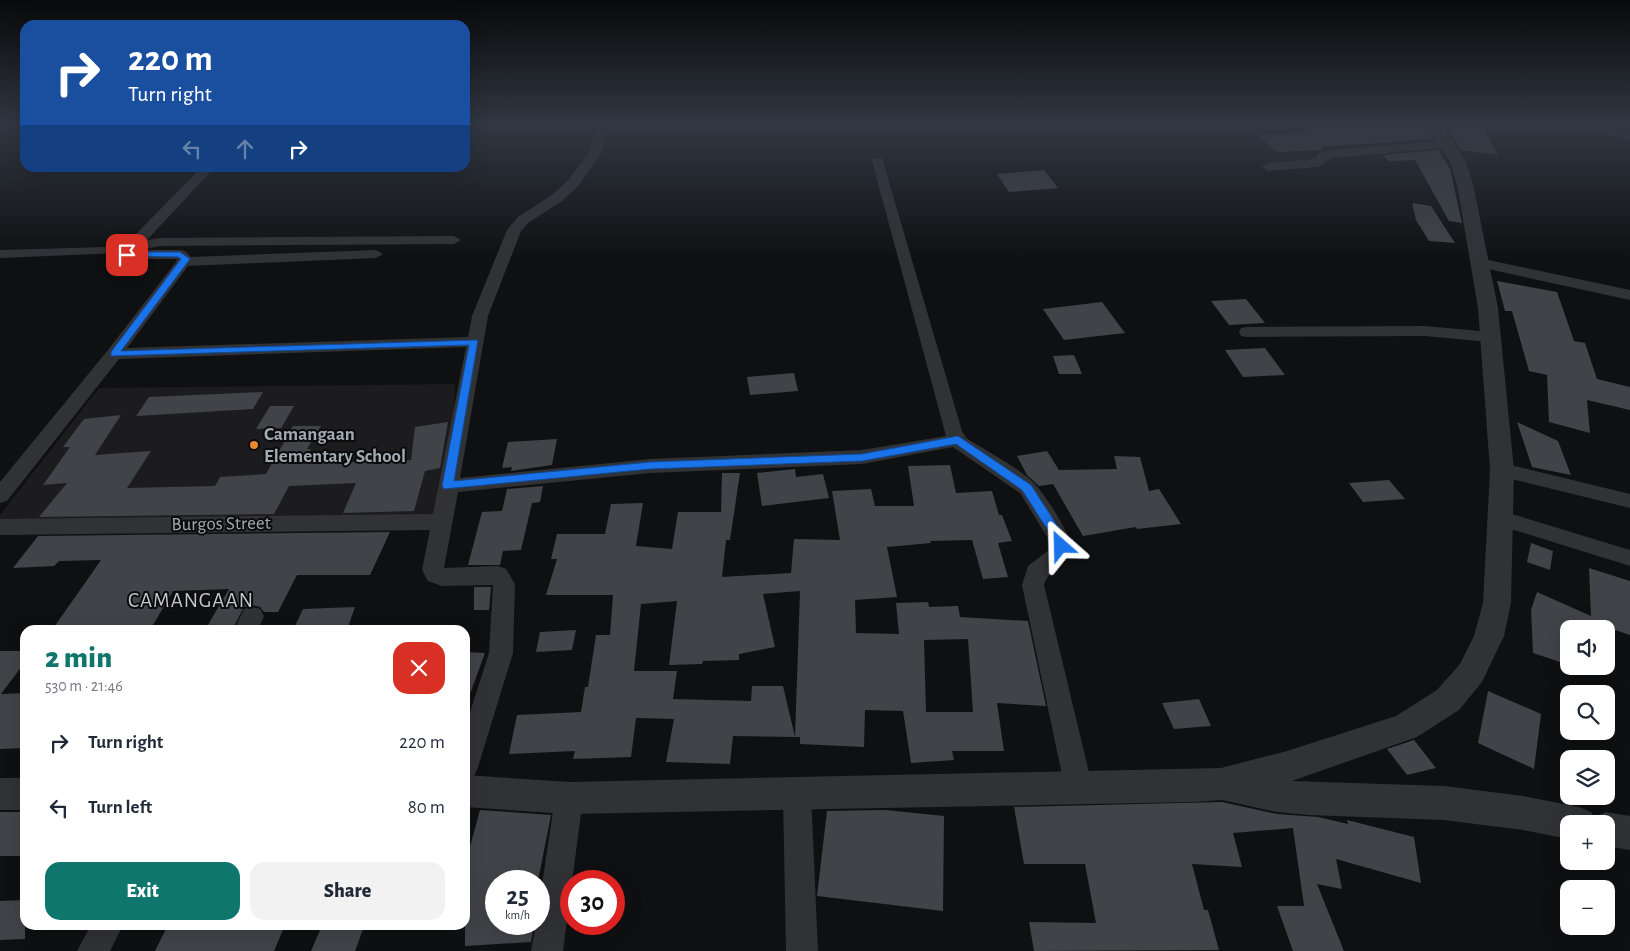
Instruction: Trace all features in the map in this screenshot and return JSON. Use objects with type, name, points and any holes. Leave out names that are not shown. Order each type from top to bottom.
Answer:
[{"type":"street","points":[[470,752],[496,673],[500,653],[504,584],[498,575],[442,577],[434,573],[441,522],[474,342],[482,307],[514,230],[523,220],[557,198],[574,182],[582,170]]},
{"type":"street","points":[[881,170],[953,432],[958,440],[1026,488],[1060,539],[1061,546],[1056,559],[1036,572],[1033,585],[1079,788]]},
{"type":"street","points":[[470,791],[570,798],[1194,786],[1221,784],[1286,767],[1406,727],[1448,700],[1471,673],[1489,636],[1497,603],[1502,519],[1502,470],[1490,337],[1480,263],[1461,170]]},
{"type":"street","points":[[0,496],[114,354],[184,262],[184,257],[180,254],[127,255],[127,251],[204,172]]},
{"type":"street","points":[[0,254],[106,251],[161,242],[454,240]]},
{"type":"street","points":[[184,262],[376,254]]},
{"type":"street","points":[[1480,263],[1630,295]]},
{"type":"street","points":[[1247,332],[1425,331],[1490,337]]},
{"type":"street","points":[[114,354],[474,342]]},
{"type":"street","points":[[448,486],[650,466],[854,458],[958,440]]},
{"type":"street","points":[[1502,470],[1630,501]]},
{"type":"street","points":[[1502,519],[1630,558]]},
{"type":"street","name":"Burgos Street","points":[[0,527],[441,522]]},
{"type":"street","points":[[1221,784],[1277,796],[1308,799],[1444,803],[1523,813],[1560,820]]},
{"type":"street","points":[[0,794],[20,794]]},
{"type":"street","points":[[797,794],[802,951]]},
{"type":"street","points":[[547,951],[570,798]]},
{"type":"street","points":[[1615,830],[1630,833]]},
{"type":"street","points":[[93,951],[105,930]]},
{"type":"shaded area","name":"Camangaan Elementary School","points":[[455,384],[454,429],[437,519],[0,522],[0,515],[99,388]]},
{"type":"building","points":[[1044,170],[1058,188],[1009,192],[997,174]]},
{"type":"building","points":[[1421,170],[1450,170],[1462,223],[1449,221]]},
{"type":"building","points":[[1412,203],[1431,206],[1455,243],[1429,241],[1416,220]]},
{"type":"building","points":[[1497,281],[1557,292],[1574,341],[1585,343],[1597,379],[1630,387],[1630,410],[1587,400],[1590,433],[1549,422],[1547,375],[1529,371],[1512,311],[1505,311]]},
{"type":"building","points":[[1246,299],[1265,323],[1229,325],[1211,301]]},
{"type":"building","points":[[1102,302],[1125,333],[1064,340],[1043,309]]},
{"type":"building","points":[[1265,348],[1285,375],[1243,377],[1225,350]]},
{"type":"building","points":[[1074,355],[1082,374],[1059,374],[1053,356]]},
{"type":"building","points":[[794,373],[798,391],[750,395],[747,377]]},
{"type":"building","points":[[263,392],[253,409],[136,416],[149,397]]},
{"type":"building","points":[[270,406],[294,406],[281,428],[256,429]]},
{"type":"building","points":[[121,415],[95,455],[151,451],[127,488],[215,486],[220,477],[266,474],[293,426],[321,426],[307,449],[311,449],[303,464],[411,460],[415,427],[448,422],[440,468],[425,471],[414,511],[343,513],[356,483],[289,486],[274,514],[39,517],[67,483],[43,485],[70,447],[63,447],[84,419]]},
{"type":"building","points":[[1517,422],[1558,441],[1571,475],[1532,467]]},
{"type":"building","points":[[557,439],[552,465],[511,471],[512,467],[502,468],[508,442]]},
{"type":"building","points":[[1047,451],[1059,470],[1117,469],[1114,456],[1140,457],[1149,491],[1159,489],[1181,524],[1137,529],[1136,527],[1083,536],[1053,484],[1039,486],[1027,475],[1017,456]]},
{"type":"building","points":[[950,465],[956,493],[992,491],[999,515],[1002,515],[1012,541],[998,543],[1008,577],[983,579],[972,540],[930,541],[931,543],[887,547],[897,597],[855,600],[856,633],[899,634],[896,603],[928,602],[929,607],[958,606],[960,617],[1028,621],[1046,706],[997,703],[1004,751],[952,751],[954,760],[911,763],[903,711],[865,710],[864,747],[800,744],[800,737],[795,737],[733,736],[730,764],[666,762],[674,719],[636,718],[631,757],[573,759],[575,751],[509,754],[517,715],[581,712],[585,687],[588,687],[596,635],[610,635],[613,595],[546,595],[557,559],[551,559],[557,534],[605,534],[611,504],[643,503],[636,546],[672,549],[678,512],[721,512],[722,473],[740,473],[730,540],[726,540],[722,577],[791,573],[794,539],[840,540],[832,491],[871,489],[875,506],[914,506],[908,466]],"holes":[[[800,591],[795,737],[783,686],[752,686],[751,701],[673,699],[677,671],[634,671],[641,604],[677,601],[669,665],[702,664],[703,661],[739,660],[739,654],[775,647],[763,594]],[[968,639],[973,712],[926,712],[924,640]]]},
{"type":"building","points":[[795,469],[796,477],[823,474],[829,498],[762,506],[757,473]]},
{"type":"building","points":[[1389,480],[1405,499],[1363,502],[1349,483]]},
{"type":"building","points":[[543,486],[540,502],[532,503],[521,550],[503,551],[500,565],[468,565],[482,512],[502,511],[507,489]]},
{"type":"building","points":[[390,532],[370,575],[297,575],[278,612],[264,612],[260,607],[252,605],[244,607],[235,625],[208,625],[229,589],[173,591],[153,625],[56,625],[101,560],[59,561],[54,566],[13,568],[38,536]]},
{"type":"building","points":[[1531,543],[1553,551],[1550,570],[1527,562]]},
{"type":"building","points":[[1589,568],[1630,581],[1630,635],[1615,630],[1615,620],[1560,620],[1560,662],[1533,653],[1531,610],[1537,592],[1591,616]]},
{"type":"building","points":[[474,587],[491,587],[489,610],[474,610]]},
{"type":"building","points":[[355,607],[349,625],[295,625],[303,609]]},
{"type":"building","points":[[576,630],[572,650],[536,652],[540,632]]},
{"type":"building","points":[[0,651],[20,651],[20,669],[1,694],[20,693],[20,748],[0,749]]},
{"type":"building","points":[[470,652],[485,653],[470,694]]},
{"type":"building","points":[[1488,691],[1541,714],[1534,769],[1478,743]]},
{"type":"building","points":[[1199,699],[1211,726],[1174,729],[1162,703]]},
{"type":"building","points":[[1414,740],[1436,768],[1407,775],[1387,749]]},
{"type":"building","points":[[1222,802],[1277,814],[1318,817],[1348,824],[1347,820],[1414,837],[1421,883],[1336,859],[1342,889],[1317,884],[1344,951],[1293,951],[1277,906],[1304,906],[1293,828],[1233,833],[1242,867],[1192,864],[1204,910],[1208,910],[1219,950],[1034,951],[1029,922],[1096,923],[1085,864],[1024,864],[1014,807]]},
{"type":"building","points":[[480,810],[551,815],[540,870],[485,870],[485,935],[532,935],[531,942],[465,946],[465,930],[470,930],[470,847]]},
{"type":"building","points":[[885,810],[944,816],[943,911],[817,896],[827,811]]},
{"type":"building","points":[[0,812],[20,812],[20,856],[0,856]]},
{"type":"building","points":[[20,900],[20,930],[25,930],[25,939],[0,940],[0,901]]},
{"type":"building","points":[[166,930],[283,930],[274,951],[155,951]]},
{"type":"building","points":[[320,930],[363,930],[355,951],[311,951]]},
{"type":"place","name":"Camangaan Elementary School","points":[[254,445]]},
{"type":"district","name":"CAMANGAAN","points":[[191,600]]},
{"type":"route","points":[[127,255],[180,254],[185,259],[114,354],[474,342],[448,486],[650,466],[837,460],[958,440],[992,466],[1018,480],[1035,497],[1060,539],[1061,546]]}]
